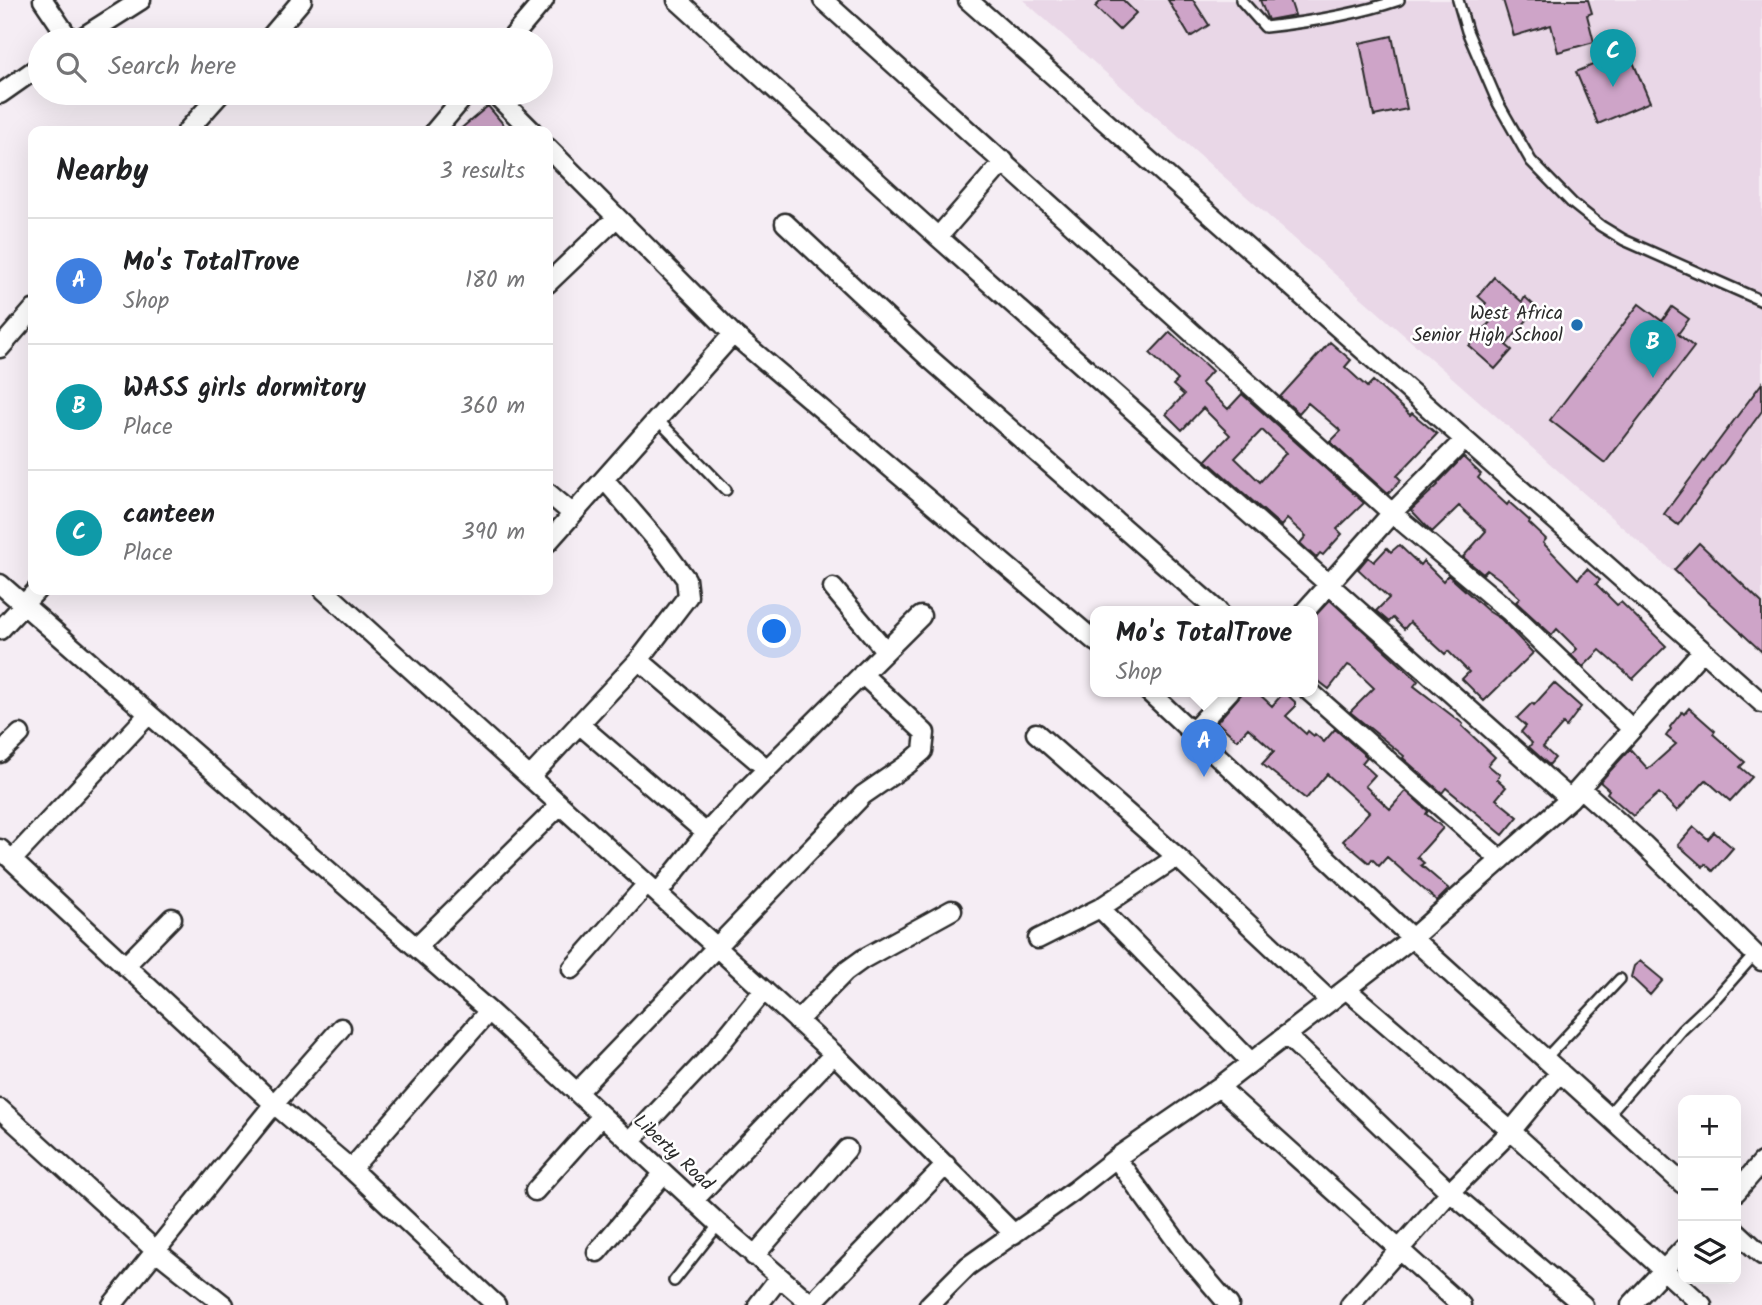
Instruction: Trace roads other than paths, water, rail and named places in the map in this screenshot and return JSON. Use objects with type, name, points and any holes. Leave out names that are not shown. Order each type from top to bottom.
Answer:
[{"type":"street","points":[[43,0],[62,28]]},
{"type":"street","points":[[97,28],[141,0]]},
{"type":"street","points":[[278,28],[302,0]]},
{"type":"street","points":[[520,28],[544,0]]},
{"type":"street","points":[[677,0],[938,237],[1330,584],[1575,794],[1643,844],[1758,957]]},
{"type":"street","points":[[823,0],[1392,513],[1509,611],[1632,729]]},
{"type":"street","points":[[968,0],[1762,703]]},
{"type":"street","points":[[0,94],[28,74]]},
{"type":"street","points":[[191,126],[210,105]]},
{"type":"street","points":[[439,126],[457,105]]},
{"type":"street","points":[[506,105],[527,126]]},
{"type":"street","points":[[553,153],[733,334],[1090,636]]},
{"type":"street","points":[[938,237],[1004,161]]},
{"type":"street","points":[[553,279],[616,218]]},
{"type":"street","points":[[785,223],[929,358],[1212,606]]},
{"type":"street","points":[[0,348],[28,316]]},
{"type":"street","points":[[553,536],[733,334]]},
{"type":"street","points":[[1310,606],[1392,513],[1464,440]]},
{"type":"street","points":[[530,777],[639,660],[688,596],[686,579],[604,479]]},
{"type":"street","points":[[553,497],[573,514]]},
{"type":"street","name":"Liberty Road","points":[[0,584],[489,1011],[754,1256],[811,1305]]},
{"type":"street","points":[[834,588],[885,650]]},
{"type":"street","points":[[0,630],[32,595]]},
{"type":"street","points":[[330,595],[834,1054],[1014,1234]]},
{"type":"street","points":[[572,969],[921,616]]},
{"type":"street","points":[[929,1305],[968,1266],[1115,1158],[1219,1087],[1412,938],[1575,794],[1702,651]]},
{"type":"street","points":[[639,660],[767,769]]},
{"type":"street","points":[[577,1092],[863,794],[923,751],[925,733],[862,674]]},
{"type":"street","points":[[1154,697],[1412,938],[1678,1179]]},
{"type":"street","points":[[1192,732],[1224,697]]},
{"type":"street","points":[[1316,697],[1501,860]]},
{"type":"street","points":[[148,715],[6,855],[274,1104],[351,1169],[492,1304]]},
{"type":"street","points":[[579,724],[706,833]]},
{"type":"street","points":[[1036,733],[1177,857],[1330,1001]]},
{"type":"street","points":[[0,753],[20,734]]},
{"type":"street","points":[[416,947],[560,805]]},
{"type":"street","points":[[1038,939],[1100,908],[1177,857]]},
{"type":"street","points":[[1100,908],[1251,1062]]},
{"type":"street","points":[[797,1021],[845,972],[863,959],[952,911]]},
{"type":"street","points":[[125,965],[172,918]]},
{"type":"street","points":[[1346,989],[1511,1131],[1702,1305]]},
{"type":"street","points":[[630,1142],[713,1054],[764,990]]},
{"type":"street","points":[[351,1169],[489,1011]]},
{"type":"street","points":[[112,1305],[274,1104],[341,1028]]},
{"type":"street","points":[[1286,1035],[1450,1192],[1583,1305]]},
{"type":"street","points":[[694,1201],[834,1054]]},
{"type":"street","points":[[1350,1305],[1450,1192],[1511,1131],[1560,1072]]},
{"type":"street","points":[[1219,1087],[1461,1305]]},
{"type":"street","points":[[0,1109],[156,1251],[224,1305]]},
{"type":"street","points":[[535,1191],[603,1115]]},
{"type":"street","points":[[754,1256],[847,1149]]},
{"type":"street","points":[[1115,1158],[1188,1257],[1228,1305]]},
{"type":"street","points":[[1741,1186],[1762,1163]]},
{"type":"street","points":[[811,1305],[946,1165]]},
{"type":"street","points":[[597,1252],[664,1173]]},
{"type":"street","points":[[1741,1236],[1762,1255]]},
{"type":"street","points":[[1631,1305],[1678,1254]]},
{"type":"street","points":[[758,1305],[779,1278]]},
{"type":"lane","points":[[1241,0],[1265,27],[1318,22],[1399,0]]},
{"type":"lane","points":[[1458,0],[1467,31],[1498,103],[1531,161],[1572,203],[1624,240],[1762,300]]},
{"type":"lane","points":[[657,419],[726,490]]},
{"type":"lane","points":[[1607,1115],[1682,1030],[1758,957]]},
{"type":"lane","points":[[1545,1059],[1620,979]]},
{"type":"lane","points":[[674,1281],[719,1224]]},
{"type":"place","name":"canteen","points":[[1613,87]]},
{"type":"place","name":"West Africa Senior High School","points":[[1577,325]]},
{"type":"place","name":"WASS girls dormitory","points":[[1653,378]]},
{"type":"place","name":"Mo's TotalTrove","points":[[1204,777]]}]
